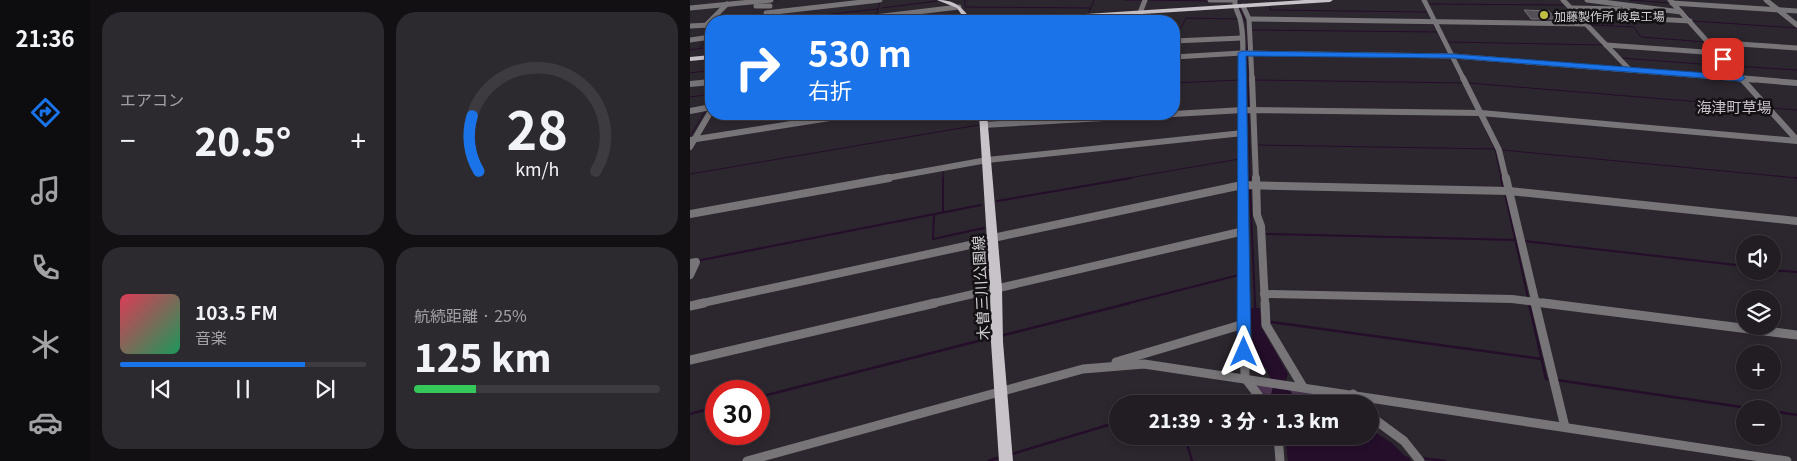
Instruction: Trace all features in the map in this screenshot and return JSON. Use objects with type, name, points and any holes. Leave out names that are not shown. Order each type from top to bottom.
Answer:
[{"type":"main road","points":[[940,0],[960,7],[963,15]]},
{"type":"main road","points":[[1107,15],[1237,4],[1330,0]]},
{"type":"main road","points":[[690,59],[705,57]]},
{"type":"main road","name":"木曽三川公園線","points":[[983,120],[993,239],[997,342],[1006,461]]},
{"type":"street","points":[[766,13],[882,0],[879,15]]},
{"type":"street","points":[[905,15],[960,7],[962,0]]},
{"type":"street","points":[[1140,13],[1145,0]]},
{"type":"street","points":[[1210,0],[1237,4],[1248,19],[1243,110],[1244,378],[1258,395]]},
{"type":"street","points":[[1424,0],[1499,150],[1565,427]]},
{"type":"street","points":[[1563,0],[1630,70]]},
{"type":"street","points":[[1587,0],[1624,7],[1635,18],[1690,22]]},
{"type":"street","points":[[1628,0],[1634,7]]},
{"type":"street","points":[[1766,0],[1797,25]]},
{"type":"street","points":[[1671,1],[1797,11]]},
{"type":"street","points":[[1671,1],[1797,140]]},
{"type":"street","points":[[766,13],[772,2]]},
{"type":"street","points":[[690,8],[772,2]]},
{"type":"street","points":[[718,15],[727,4]]},
{"type":"street","points":[[1237,4],[1242,38],[1247,53],[1257,214],[1261,226],[1266,325],[1303,387]]},
{"type":"street","points":[[1571,8],[1634,7],[1680,12]]},
{"type":"street","points":[[1248,19],[1586,24]]},
{"type":"street","points":[[690,26],[705,25]]},
{"type":"street","points":[[690,40],[705,38]]},
{"type":"street","points":[[1180,41],[1242,38]]},
{"type":"street","points":[[1708,42],[1797,48]]},
{"type":"street","points":[[1606,45],[1718,53]]},
{"type":"street","points":[[1678,50],[1674,45],[1713,48]]},
{"type":"street","points":[[1180,57],[1247,53],[1453,56],[1797,83]]},
{"type":"street","points":[[690,84],[705,83]]},
{"type":"street","points":[[690,110],[705,109]]},
{"type":"street","points":[[1180,112],[1252,110],[1481,113],[1797,140]]},
{"type":"street","points":[[690,147],[692,139],[705,118]]},
{"type":"street","points":[[692,139],[816,120]]},
{"type":"street","points":[[690,214],[987,160],[1243,133]]},
{"type":"street","points":[[690,306],[1244,185],[1509,191],[1797,221]]},
{"type":"street","points":[[690,360],[1244,231]]},
{"type":"street","points":[[690,263],[696,262],[690,275]]},
{"type":"street","points":[[1264,294],[1534,301],[1797,335]]},
{"type":"street","points":[[1107,365],[1244,324]]},
{"type":"street","points":[[747,461],[1083,369],[1107,365],[1152,364],[1786,461]]},
{"type":"street","points":[[1379,422],[1400,437],[1417,456]]},
{"type":"street","points":[[1279,445],[1280,461]]},
{"type":"shaded area","points":[[1250,308],[1260,308],[1261,327],[1288,374],[1286,380],[1292,395],[1271,395],[1273,386],[1266,368],[1255,367]]},
{"type":"shaded area","points":[[1257,384],[1325,395],[1262,395],[1255,386]]},
{"type":"shaded area","points":[[1379,435],[1392,443],[1405,456],[1409,457],[1411,461],[1288,461],[1286,445],[1379,445]]},
{"type":"building","name":"加藤製作所 岐阜工場","points":[[1524,10],[1549,11],[1551,14],[1559,14],[1564,19],[1531,19]]},
{"type":"waterway","points":[[965,0],[965,7],[1090,8]]},
{"type":"waterway","points":[[1088,15],[1094,0]]},
{"type":"waterway","points":[[1125,0],[1142,0]]},
{"type":"waterway","points":[[1147,0],[1210,1]]},
{"type":"waterway","points":[[1238,0],[1238,5],[1247,24],[1250,179]]},
{"type":"waterway","points":[[1630,0],[1669,3]]},
{"type":"waterway","points":[[878,9],[880,1]]},
{"type":"waterway","points":[[882,8],[937,1]]},
{"type":"waterway","points":[[1424,4],[1431,20]]},
{"type":"waterway","points":[[1427,4],[1565,5]]},
{"type":"waterway","points":[[1270,5],[1270,10],[1427,12]]},
{"type":"waterway","points":[[1680,8],[1693,21],[1797,28]]},
{"type":"waterway","points":[[823,15],[878,9]]},
{"type":"waterway","points":[[876,15],[878,9]]},
{"type":"waterway","points":[[1180,28],[1186,18],[1238,19]]},
{"type":"waterway","points":[[1432,22],[1449,55]]},
{"type":"waterway","points":[[1590,25],[1634,27],[1641,37],[1705,42]]},
{"type":"waterway","points":[[1252,30],[1437,32]]},
{"type":"waterway","points":[[700,48],[705,41]]},
{"type":"waterway","points":[[1447,42],[1604,45]]},
{"type":"waterway","points":[[1713,43],[1734,66],[1797,70]]},
{"type":"waterway","points":[[690,50],[705,48]]},
{"type":"waterway","points":[[1450,57],[1461,79]]},
{"type":"waterway","points":[[1621,58],[1726,66]]},
{"type":"waterway","points":[[690,73],[705,71]]},
{"type":"waterway","points":[[1180,83],[1240,80]]},
{"type":"waterway","points":[[1255,80],[1464,83]]},
{"type":"waterway","points":[[1468,83],[1763,107]]},
{"type":"waterway","points":[[690,97],[705,95]]},
{"type":"waterway","points":[[1771,108],[1797,110]]},
{"type":"waterway","points":[[690,137],[705,112]]},
{"type":"waterway","points":[[690,174],[979,125]]},
{"type":"waterway","points":[[1486,131],[1495,149]]},
{"type":"waterway","points":[[1257,145],[1495,149]]},
{"type":"waterway","points":[[1495,149],[1501,179]]},
{"type":"waterway","points":[[1502,150],[1797,178],[1795,178]]},
{"type":"waterway","points":[[1123,179],[1239,159]]},
{"type":"waterway","points":[[943,170],[943,212]]},
{"type":"waterway","points":[[997,201],[1131,178]]},
{"type":"waterway","points":[[1501,178],[1503,188]]},
{"type":"waterway","points":[[1250,179],[1250,184]]},
{"type":"waterway","points":[[1250,189],[1255,304]]},
{"type":"waterway","points":[[1505,193],[1515,240]]},
{"type":"waterway","points":[[697,264],[701,260],[981,205]]},
{"type":"waterway","points":[[934,215],[933,239],[984,228]]},
{"type":"waterway","points":[[1265,234],[1515,240]]},
{"type":"waterway","points":[[1515,240],[1528,298]]},
{"type":"waterway","points":[[1524,241],[1736,265]]},
{"type":"waterway","points":[[1781,271],[1797,272]]},
{"type":"waterway","points":[[1125,304],[1239,275],[1238,304]]},
{"type":"waterway","points":[[1004,335],[1130,303]]},
{"type":"waterway","points":[[1529,303],[1542,359]]},
{"type":"waterway","points":[[1238,304],[1238,322]]},
{"type":"waterway","points":[[1255,304],[1255,309]]},
{"type":"waterway","points":[[1271,322],[1542,359]]},
{"type":"waterway","points":[[770,394],[990,338]]},
{"type":"waterway","points":[[1542,359],[1546,379],[1548,379]]},
{"type":"waterway","points":[[1235,369],[1240,364]]},
{"type":"waterway","points":[[1557,380],[1736,406]]},
{"type":"waterway","points":[[690,414],[705,410]]},
{"type":"waterway","points":[[1781,412],[1797,415]]},
{"type":"waterway","points":[[1012,454],[1109,425]]},
{"type":"waterway","points":[[1188,445],[1192,461]]},
{"type":"waterway","points":[[989,461],[997,458]]},
{"type":"waterway","points":[[1422,458],[1445,461]]},
{"type":"place","name":"加藤製作所 岐阜工場","points":[[1544,15]]},
{"type":"district","name":"海津町草場","points":[[1734,106]]},
{"type":"route","points":[[1244,352],[1242,53],[1453,56],[1741,78],[1723,59]]}]
